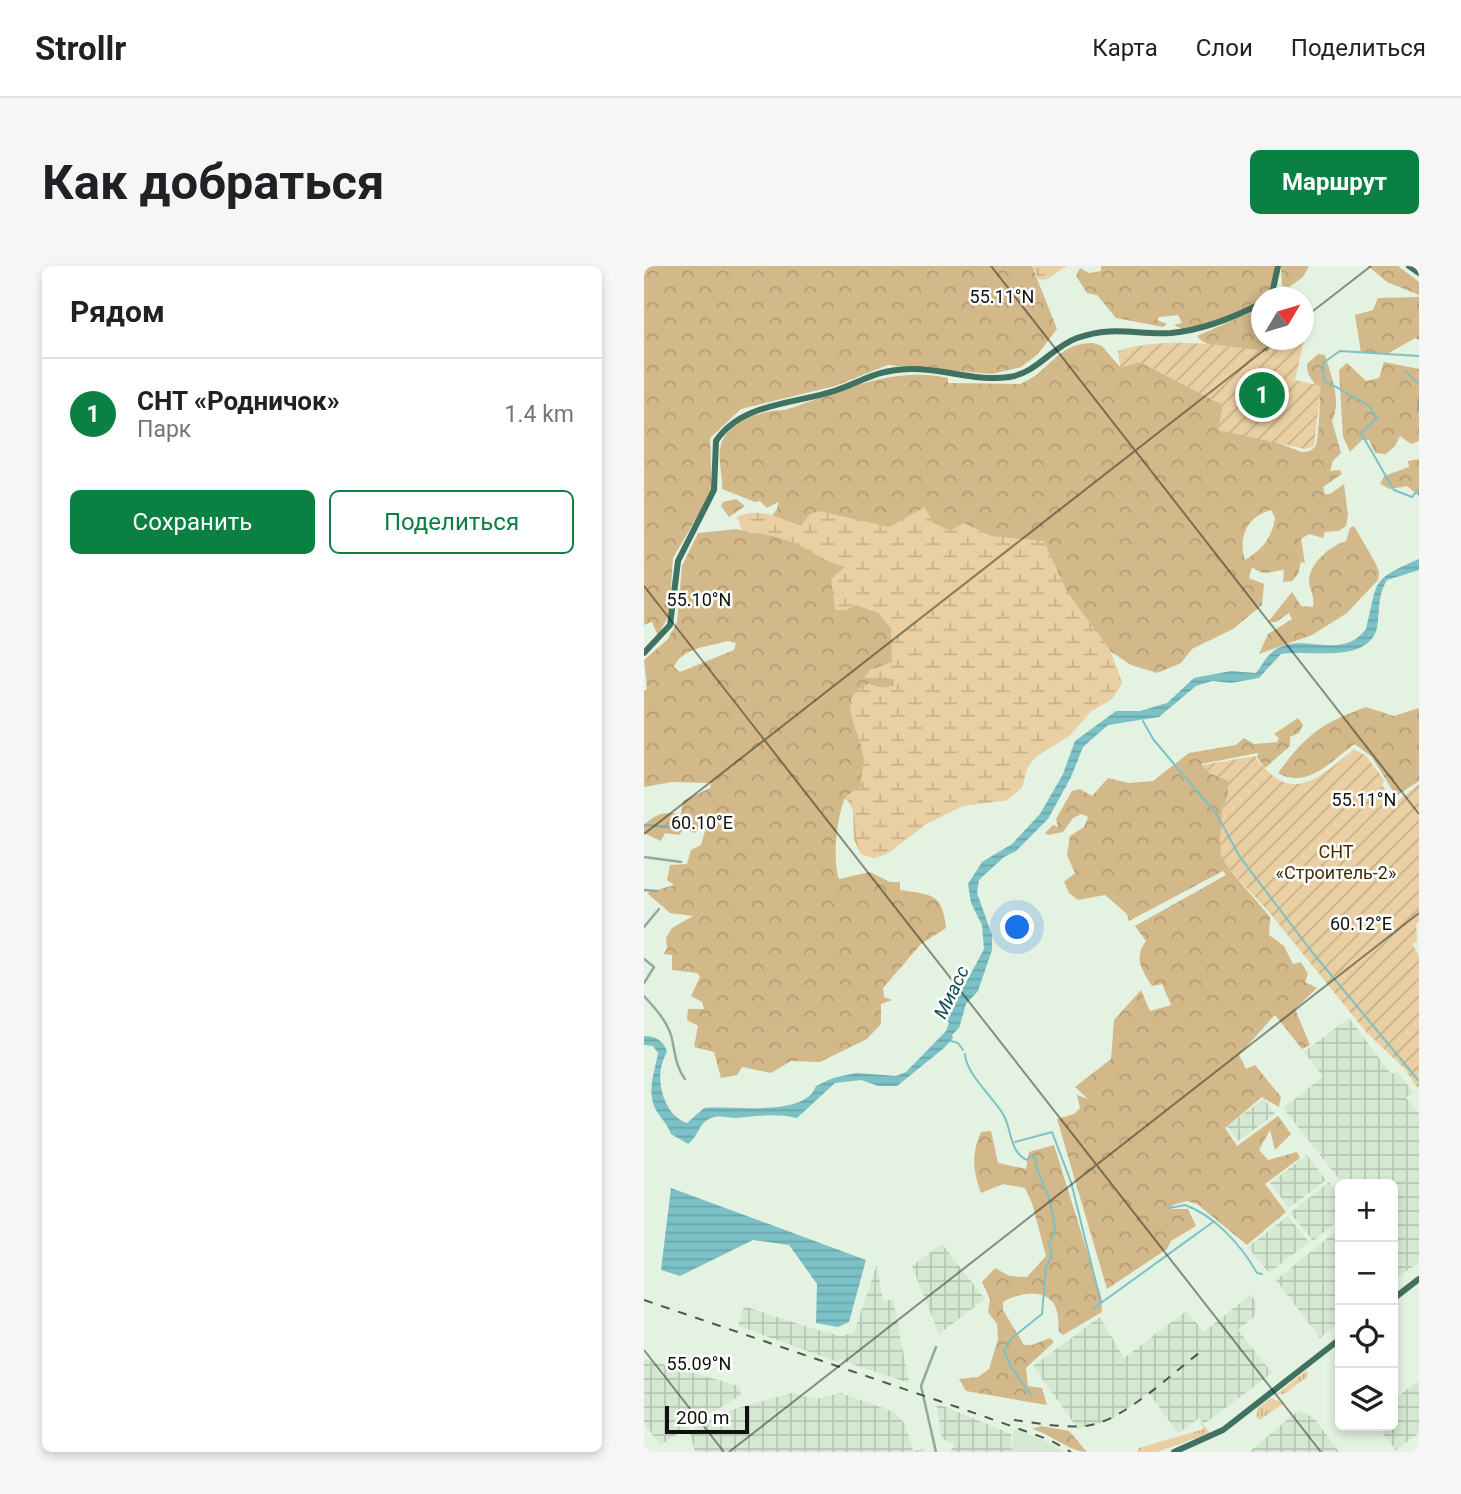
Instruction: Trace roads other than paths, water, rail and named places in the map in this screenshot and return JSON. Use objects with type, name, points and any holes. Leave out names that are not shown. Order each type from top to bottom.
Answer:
[{"type":"main road","points":[[1273,287],[1278,266]]},
{"type":"main road","points":[[1409,266],[1419,273]]},
{"type":"main road","points":[[644,653],[665,632],[672,619],[678,561],[714,490],[716,441],[736,421],[758,410],[836,391],[869,374],[886,370],[940,370],[983,378],[1012,377],[1028,371],[1079,338],[1117,329],[1161,332],[1191,330],[1251,307]]},
{"type":"main road","points":[[1398,1295],[1419,1279]]},
{"type":"main road","points":[[1174,1452],[1223,1430],[1335,1343]]},
{"type":"street","points":[[1418,410],[1419,402]]},
{"type":"street","points":[[645,825],[668,827],[679,824]]},
{"type":"street","points":[[644,857],[681,862]]},
{"type":"street","points":[[644,890],[657,891]]},
{"type":"street","points":[[644,927],[659,909]]},
{"type":"street","points":[[644,959],[654,967],[644,984]]},
{"type":"street","points":[[644,996],[666,1025],[679,1071],[685,1079]]},
{"type":"street","points":[[936,1347],[921,1385],[936,1452]]},
{"type":"water","name":"Миасс","points":[[1419,559],[1419,570],[1387,580],[1380,598],[1377,628],[1371,640],[1362,647],[1335,653],[1281,654],[1259,678],[1231,683],[1212,681],[1196,686],[1159,717],[1108,725],[1083,747],[1071,777],[1048,819],[1016,851],[1004,857],[979,880],[977,893],[992,935],[992,950],[978,991],[966,1004],[953,1038],[897,1086],[878,1086],[861,1080],[835,1083],[797,1118],[774,1115],[736,1118],[720,1116],[706,1121],[688,1144],[671,1134],[653,1103],[652,1082],[658,1053],[653,1046],[644,1045],[644,1036],[658,1039],[667,1051],[661,1069],[661,1088],[673,1113],[687,1123],[704,1108],[783,1106],[798,1103],[809,1096],[816,1086],[833,1078],[856,1073],[896,1076],[906,1072],[946,1031],[949,1023],[946,1020],[984,949],[982,925],[971,903],[968,884],[982,862],[1012,844],[1040,814],[1063,774],[1075,741],[1116,711],[1140,711],[1167,703],[1194,678],[1231,671],[1256,673],[1271,653],[1289,644],[1335,645],[1356,638],[1366,629],[1379,584],[1391,572]]},
{"type":"water","points":[[671,1188],[866,1260],[849,1322],[838,1327],[816,1323],[817,1284],[789,1245],[753,1240],[680,1276],[661,1270]]},
{"type":"waterway","points":[[1419,356],[1340,351],[1323,363],[1324,380],[1369,406],[1377,418],[1361,433],[1394,490],[1412,497],[1419,489]]},
{"type":"waterway","points":[[1406,372],[1419,384]]},
{"type":"waterway","points":[[1143,721],[1153,739],[1217,815],[1240,857],[1312,952],[1419,1081]]},
{"type":"waterway","points":[[951,1041],[958,1043],[963,1050]]},
{"type":"waterway","points":[[965,1054],[975,1077],[1003,1114],[1017,1152],[1027,1160],[1031,1155],[1036,1159],[1052,1210],[1055,1234],[1049,1243],[1052,1256],[1046,1267],[1042,1314],[1012,1338],[1004,1351],[1011,1367],[1031,1395]]},
{"type":"waterway","points":[[1015,1142],[1052,1132],[1071,1182],[1101,1303],[1093,1308]]},
{"type":"waterway","points":[[1169,1208],[1185,1205],[1206,1216],[1244,1252],[1257,1273],[1262,1274]]},
{"type":"waterway","points":[[1101,1303],[1213,1222]]},
{"type":"railway","points":[[644,1300],[983,1416],[1050,1440],[1071,1452]]},
{"type":"railway","points":[[1014,1420],[1067,1426],[1099,1423],[1147,1395],[1203,1350]]},
{"type":"place","name":"СНТ «Родничок»","points":[[1262,395]]},
{"type":"park label","name":"СНТ «Строитель-2»","points":[[1336,862]]}]
